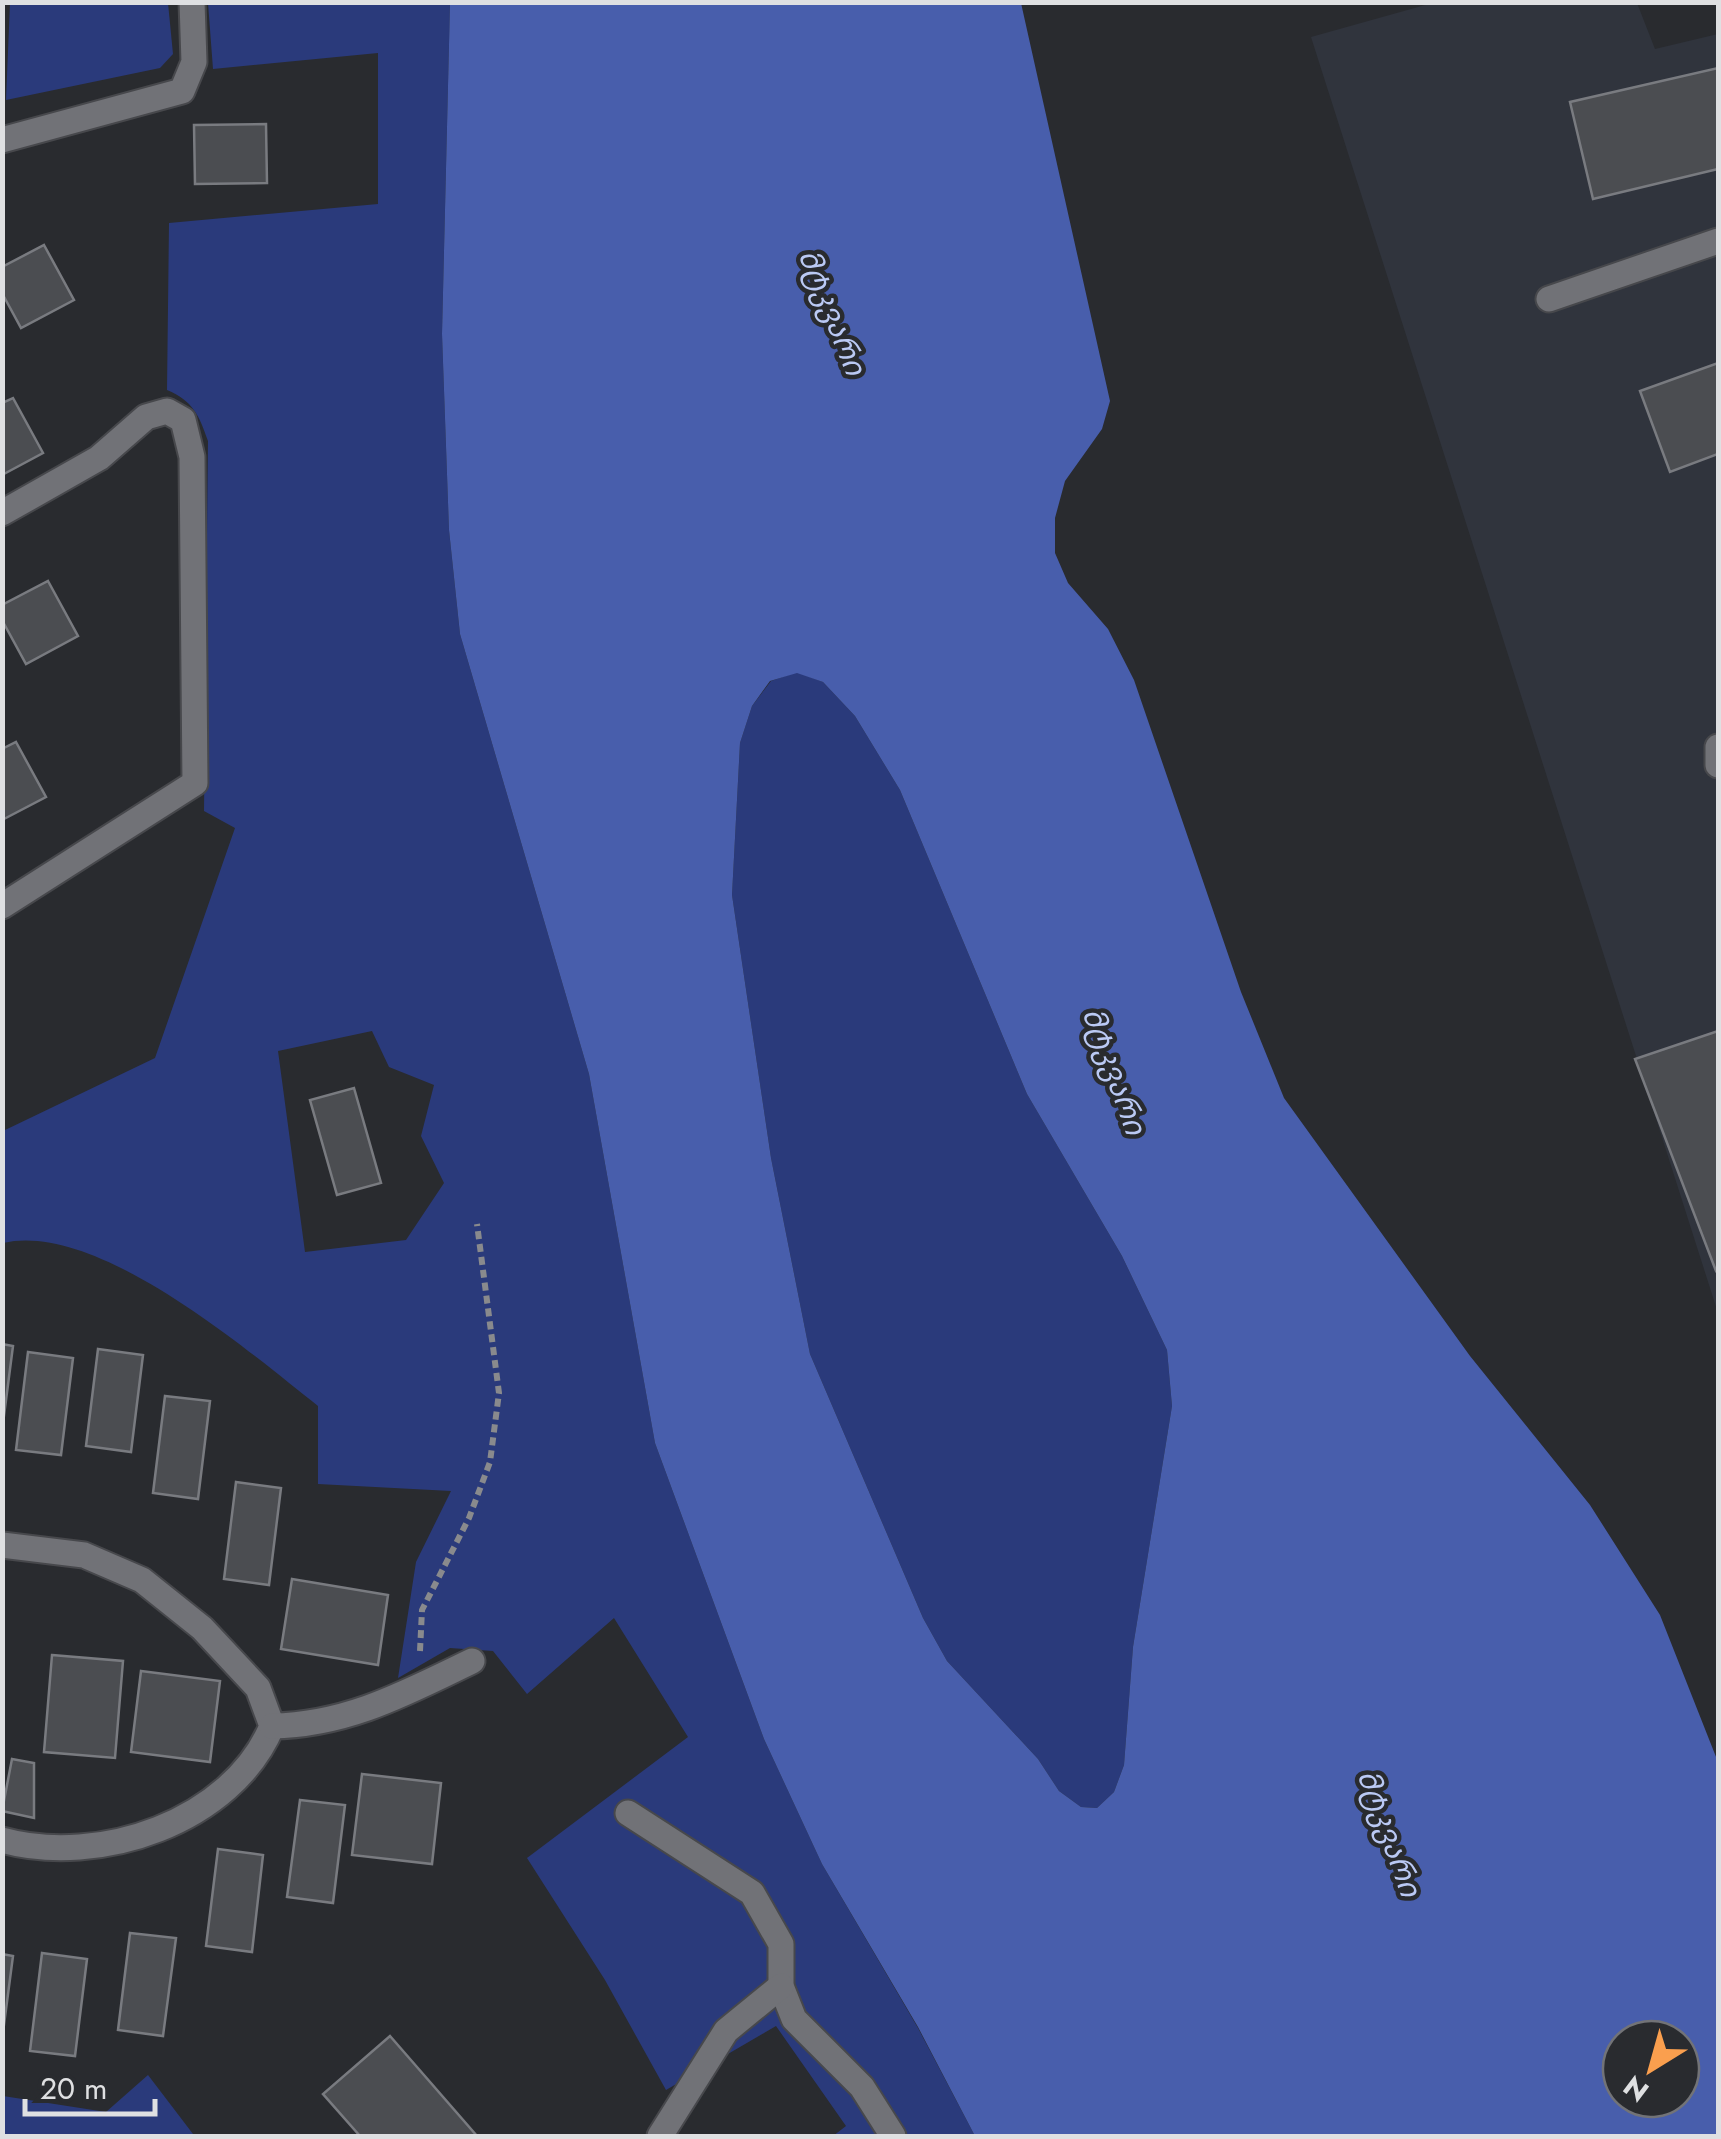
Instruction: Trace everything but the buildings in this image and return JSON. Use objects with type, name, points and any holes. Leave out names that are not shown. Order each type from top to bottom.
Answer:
[{"type":"street","points":[[2,140],[182,91],[194,62],[192,2]]},
{"type":"street","points":[[1549,299],[1718,241]]},
{"type":"street","points":[[2,513],[100,458],[146,417],[167,411],[183,420],[192,458],[195,783],[2,906]]},
{"type":"street","points":[[1718,747],[1718,766]]},
{"type":"street","points":[[2,1545],[84,1556],[142,1580],[202,1628],[258,1688],[272,1726],[261,1752],[228,1788],[166,1827],[90,1848],[2,1840]]},
{"type":"street","points":[[272,1726],[315,1726],[374,1709],[472,1661]]},
{"type":"street","points":[[628,1812],[752,1893],[781,1944],[780,1986],[794,2019],[862,2087],[893,2136]]},
{"type":"street","points":[[660,2136],[726,2030],[780,1986]]},
{"type":"path","points":[[419,1687],[422,1610],[469,1518],[490,1462],[499,1393],[477,1224]]},
{"type":"shaded area","points":[[1436,2],[1637,3],[1655,49],[1718,34],[1718,1313],[1311,37]]},
{"type":"shaded area","points":[[10,3],[168,3],[173,54],[160,68],[6,100]]},
{"type":"shaded area","points":[[208,3],[450,3],[442,334],[449,530],[460,634],[589,1074],[655,1443],[764,1739],[822,1864],[918,2028],[975,2136],[833,2136],[846,2126],[776,2026],[666,2090],[605,1980],[527,1858],[688,1737],[614,1618],[527,1694],[493,1651],[450,1648],[398,1678],[416,1562],[451,1491],[318,1484],[318,1406],[252,1354],[169,1295],[125,1270],[82,1251],[41,1241],[3,1243],[3,1131],[155,1058],[235,828],[204,811],[208,441],[194,410],[167,390],[169,223],[378,204],[378,53],[213,69]],"holes":[[[372,1031],[389,1067],[434,1085],[421,1136],[444,1183],[406,1240],[305,1252],[278,1051]]]},
{"type":"shaded area","points":[[797,672],[823,682],[855,716],[900,790],[1027,1094],[1122,1256],[1167,1350],[1172,1406],[1133,1647],[1124,1765],[1114,1792],[1097,1808],[1081,1807],[1059,1791],[1038,1759],[947,1661],[923,1618],[810,1354],[771,1158],[732,895],[740,743],[752,706],[771,681]]},
{"type":"shaded area","points":[[148,2075],[193,2134],[3,2136],[3,2096],[106,2112]]},
{"type":"water","name":"მტკვარი","points":[[450,3],[1021,3],[1110,401],[1102,429],[1065,481],[1055,518],[1055,553],[1068,583],[1108,629],[1134,680],[1241,992],[1284,1098],[1470,1356],[1590,1505],[1660,1615],[1718,1762],[1718,2136],[975,2136],[918,2027],[822,1864],[764,1739],[655,1443],[589,1074],[460,634],[449,530],[442,334]],"holes":[[[797,673],[823,682],[855,716],[900,790],[1027,1094],[1122,1256],[1167,1350],[1172,1406],[1133,1647],[1124,1765],[1114,1792],[1097,1808],[1081,1807],[1059,1791],[1038,1759],[947,1661],[923,1618],[810,1354],[771,1158],[732,895],[740,743],[752,706],[770,681]]]}]
